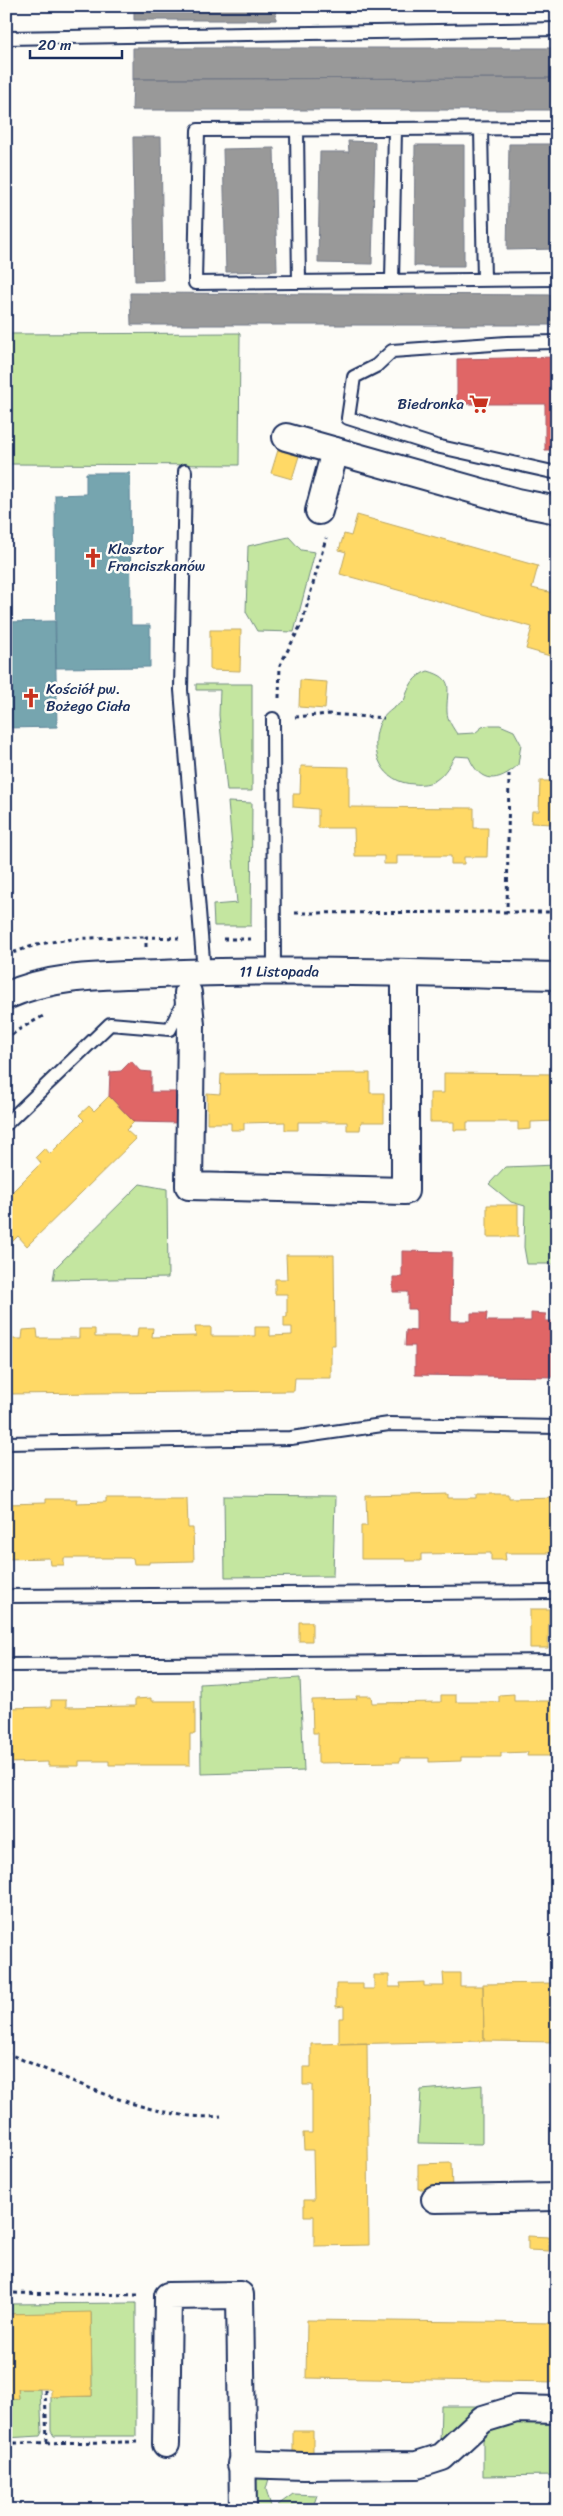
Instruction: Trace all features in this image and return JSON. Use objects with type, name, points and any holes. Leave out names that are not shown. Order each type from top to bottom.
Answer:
[{"type":"street","points":[[286,437],[517,502],[557,510]]},
{"type":"street","points":[[323,523],[336,451]]},
{"type":"street","name":"11 Listopada","points":[[6,996],[40,984],[71,979],[204,972],[557,976]]},
{"type":"street","points":[[188,994],[191,1025],[189,1186],[405,1191],[405,973]]},
{"type":"street","points":[[435,2199],[557,2197]]},
{"type":"street","points":[[166,2444],[168,2296],[240,2295],[243,2510]]},
{"type":"street","points":[[241,2464],[303,2466],[417,2464],[442,2457],[483,2419],[516,2409],[557,2410]]},
{"type":"lane","points":[[6,38],[557,29]]},
{"type":"lane","points":[[557,128],[198,130],[195,283],[557,279]]},
{"type":"lane","points":[[392,281],[395,129]]},
{"type":"lane","points":[[481,129],[484,280]]},
{"type":"lane","points":[[296,130],[299,282]]},
{"type":"lane","points":[[557,342],[507,343],[392,351],[376,366],[354,377],[348,418],[436,446],[557,472]]},
{"type":"lane","points":[[6,1124],[110,1024],[170,1028],[188,994],[204,972],[181,690],[185,470]]},
{"type":"lane","points":[[273,719],[274,972]]},
{"type":"lane","points":[[6,1443],[291,1438],[389,1424],[557,1427]]},
{"type":"lane","points":[[6,1596],[557,1592]]},
{"type":"lane","points":[[6,1665],[557,1661]]},
{"type":"path","points":[[323,523],[302,623],[280,666],[279,706],[273,719],[329,714],[384,718]]},
{"type":"path","points":[[552,592],[557,577]]},
{"type":"path","points":[[507,912],[509,774]]},
{"type":"path","points":[[274,913],[557,912]]},
{"type":"path","points":[[6,956],[25,947],[50,940],[146,937]]},
{"type":"path","points":[[6,2053],[138,2105],[180,2116],[221,2116]]},
{"type":"path","points":[[6,2293],[168,2296]]},
{"type":"path","points":[[45,2390],[47,2442]]},
{"type":"path","points":[[6,2443],[166,2444]]},
{"type":"green space","points":[[240,333],[239,465],[6,464],[6,334]]},
{"type":"green space","points":[[289,537],[301,550],[315,552],[294,632],[257,631],[246,612],[248,546]]},
{"type":"green space","points":[[428,671],[437,674],[446,681],[448,686],[447,715],[457,734],[475,733],[482,727],[490,725],[500,725],[514,731],[521,744],[518,765],[503,775],[490,778],[478,772],[469,757],[455,756],[439,778],[422,784],[403,782],[386,772],[377,755],[376,735],[379,725],[386,714],[404,701],[415,679]]},
{"type":"green space","points":[[196,684],[252,684],[252,791],[227,791],[219,715],[220,690],[196,690]]},
{"type":"green space","points":[[228,802],[252,803],[251,926],[214,926],[213,905],[237,903]]},
{"type":"green space","points":[[557,1165],[557,1264],[527,1264],[524,1247],[525,1206],[511,1202],[489,1184],[505,1167]]},
{"type":"green space","points":[[140,1184],[167,1189],[168,1278],[53,1280],[55,1268]]},
{"type":"green space","points":[[224,1496],[335,1497],[333,1576],[225,1577]]},
{"type":"green space","points":[[300,1678],[304,1771],[201,1774],[200,1684]]},
{"type":"green space","points":[[482,2085],[482,2144],[418,2143],[421,2090]]},
{"type":"green space","points":[[136,2303],[136,2436],[54,2436],[51,2431],[51,2397],[92,2396],[91,2313],[6,2314],[6,2304]]},
{"type":"green space","points":[[18,2389],[40,2389],[42,2432],[40,2436],[6,2438],[6,2399],[19,2399]]},
{"type":"green space","points":[[441,2406],[477,2406],[476,2411],[440,2442]]},
{"type":"green space","points":[[557,2419],[557,2475],[483,2476],[483,2440],[501,2421]]},
{"type":"green space","points":[[262,2475],[270,2475],[266,2489],[272,2510],[253,2510],[255,2478]]},
{"type":"green space","points":[[293,2494],[317,2495],[312,2510],[280,2510],[278,2505]]},
{"type":"building: Mieszkania","points":[[278,450],[299,456],[292,479],[271,473]]},
{"type":"building: Mieszkania","points":[[357,515],[538,566],[532,588],[557,594],[557,658],[526,649],[532,627],[340,574],[346,552],[339,550],[344,534],[351,536]]},
{"type":"building: Mieszkania","points":[[210,630],[241,630],[240,671],[210,670]]},
{"type":"building: Mieszkania","points":[[300,680],[327,682],[325,709],[299,707]]},
{"type":"building: Mieszkania","points":[[301,766],[349,767],[349,807],[474,808],[474,828],[488,828],[487,857],[464,857],[464,864],[451,864],[451,856],[397,856],[397,864],[384,864],[384,856],[355,856],[354,828],[318,828],[318,809],[293,807],[293,794],[300,794]]},
{"type":"building: Mieszkania","points":[[540,781],[557,781],[557,851],[553,851],[553,824],[531,823],[532,811],[539,811]]},
{"type":"building: Mieszkania","points":[[370,1073],[370,1093],[384,1093],[384,1122],[361,1122],[360,1130],[347,1130],[347,1122],[298,1122],[298,1130],[285,1130],[285,1122],[244,1123],[244,1130],[231,1130],[231,1123],[207,1123],[207,1093],[220,1094],[221,1074]]},
{"type":"building: Mieszkania","points":[[444,1073],[557,1074],[557,1121],[531,1122],[531,1129],[518,1130],[518,1122],[467,1122],[467,1130],[454,1130],[454,1122],[430,1122],[430,1093],[444,1093]]},
{"type":"building: Mieszkania","points":[[109,1096],[134,1122],[126,1130],[136,1139],[27,1246],[18,1236],[10,1244],[6,1241],[6,1192],[9,1195],[41,1163],[36,1157],[45,1148],[50,1154],[84,1120],[79,1115],[89,1106],[94,1111]]},
{"type":"building: Mieszkania","points":[[487,1205],[518,1205],[518,1237],[487,1237]]},
{"type":"building: Mieszkania","points":[[286,1255],[334,1255],[335,1345],[331,1345],[331,1378],[295,1378],[294,1391],[6,1394],[6,1339],[22,1339],[23,1330],[37,1329],[38,1338],[79,1338],[79,1329],[95,1329],[95,1337],[137,1337],[138,1328],[153,1328],[152,1337],[196,1336],[195,1327],[211,1327],[211,1336],[255,1336],[255,1327],[270,1327],[270,1336],[292,1335],[292,1327],[284,1327],[284,1317],[287,1317],[287,1294],[275,1294],[275,1279],[287,1279]]},
{"type":"building: Mieszkania","points":[[448,1494],[448,1498],[477,1498],[477,1494],[509,1494],[509,1498],[557,1497],[557,1553],[505,1553],[506,1560],[491,1560],[491,1553],[421,1554],[421,1561],[361,1559],[361,1526],[367,1526],[366,1496]]},
{"type":"building: Mieszkania","points":[[106,1498],[187,1498],[188,1528],[193,1528],[194,1561],[134,1564],[133,1558],[64,1558],[64,1565],[50,1565],[49,1558],[6,1559],[6,1504],[45,1503],[45,1499],[77,1499],[76,1503],[106,1502]]},
{"type":"building: Mieszkania","points":[[530,1609],[549,1609],[548,1648],[530,1648]]},
{"type":"building: Mieszkania","points":[[6,1615],[11,1615],[11,1656],[6,1656]]},
{"type":"building: Mieszkania","points":[[299,1622],[312,1622],[312,1641],[299,1641]]},
{"type":"building: Mieszkania","points":[[514,1694],[514,1701],[557,1701],[557,1756],[527,1756],[528,1752],[501,1753],[501,1757],[461,1757],[461,1761],[429,1762],[429,1758],[400,1758],[400,1762],[318,1763],[318,1733],[313,1733],[312,1700],[357,1699],[356,1696],[371,1696],[372,1703],[441,1702],[441,1695],[456,1695],[456,1702],[499,1702],[499,1695]]},
{"type":"building: Mieszkania","points":[[151,1698],[151,1701],[195,1701],[195,1734],[190,1734],[190,1765],[109,1765],[109,1761],[79,1761],[79,1766],[48,1766],[48,1762],[8,1763],[6,1700],[8,1708],[51,1707],[51,1700],[66,1700],[66,1707],[135,1706],[135,1699]]},
{"type":"building: Mieszkania","points":[[443,1973],[460,1973],[460,1986],[483,1986],[484,2041],[339,2044],[339,2018],[344,2018],[344,2006],[336,2007],[336,1984],[363,1984],[363,1989],[374,1989],[374,1975],[389,1975],[389,1987],[401,1987],[400,1983],[424,1982],[424,1986],[444,1986]]},
{"type":"building: Mieszkania","points":[[557,1983],[557,2042],[484,2041],[483,1984]]},
{"type":"building: Mieszkania","points":[[367,2043],[369,2245],[314,2246],[314,2216],[304,2216],[304,2200],[314,2200],[313,2150],[304,2150],[303,2133],[312,2133],[312,2085],[303,2085],[303,2067],[311,2067],[311,2044]]},
{"type":"building: Mieszkania","points":[[451,2163],[452,2189],[418,2189],[418,2164]]},
{"type":"building: Mieszkania","points":[[528,2236],[549,2237],[549,2251],[528,2250]]},
{"type":"building: Mieszkania","points":[[91,2312],[92,2396],[51,2397],[51,2389],[18,2389],[19,2399],[6,2399],[6,2314]]},
{"type":"building: Mieszkania","points":[[307,2320],[557,2323],[557,2382],[306,2378]]},
{"type":"building: Mieszkania","points":[[293,2431],[313,2431],[313,2452],[293,2452]]},
{"type":"building: Handel","name":"Biedronka","points":[[557,357],[557,450],[545,450],[545,404],[457,404],[457,359]]},
{"type":"building: Handel","points":[[131,1061],[140,1071],[151,1072],[151,1092],[179,1092],[179,1123],[134,1122],[109,1096],[110,1072],[121,1071]]},
{"type":"building: Handel","points":[[402,1251],[452,1252],[451,1321],[471,1321],[471,1313],[487,1313],[486,1321],[531,1321],[531,1313],[546,1314],[546,1321],[557,1321],[557,1377],[415,1375],[415,1346],[405,1346],[406,1330],[416,1331],[416,1309],[408,1309],[408,1292],[393,1292],[393,1277],[402,1277]]},
{"type":"building: Publiczne","name":"Klasztor Franciszkanów","points":[[86,473],[130,473],[131,625],[150,625],[150,667],[56,668],[55,495],[86,494]]},
{"type":"building: Publiczne","name":"Kościół pw. Bożego Ciała","points":[[55,621],[57,727],[6,728],[6,622]]},
{"type":"building: Przemysł","points":[[134,6],[276,6],[276,20],[134,20]]},
{"type":"building: Przemysł","points":[[133,48],[557,48],[557,78],[133,79]]},
{"type":"building: Przemysł","points":[[557,78],[557,110],[132,110],[133,79]]},
{"type":"building: Przemysł","points":[[133,137],[161,137],[163,280],[135,281]]},
{"type":"building: Przemysł","points":[[348,141],[375,142],[372,264],[318,263],[320,152],[349,152]]},
{"type":"building: Przemysł","points":[[509,144],[557,144],[557,249],[507,250]]},
{"type":"building: Przemysł","points":[[415,145],[464,145],[464,266],[414,266]]},
{"type":"building: Przemysł","points":[[274,148],[277,271],[226,272],[223,149]]},
{"type":"building: Przemysł","points":[[130,293],[557,295],[557,325],[131,325]]},
{"type":"place","name":"Biedronka","points":[[479,404]]},
{"type":"place","name":"Klasztor Franciszkanów","points":[[93,558]]},
{"type":"place","name":"Kościół pw. Bożego Ciała","points":[[31,698]]}]
